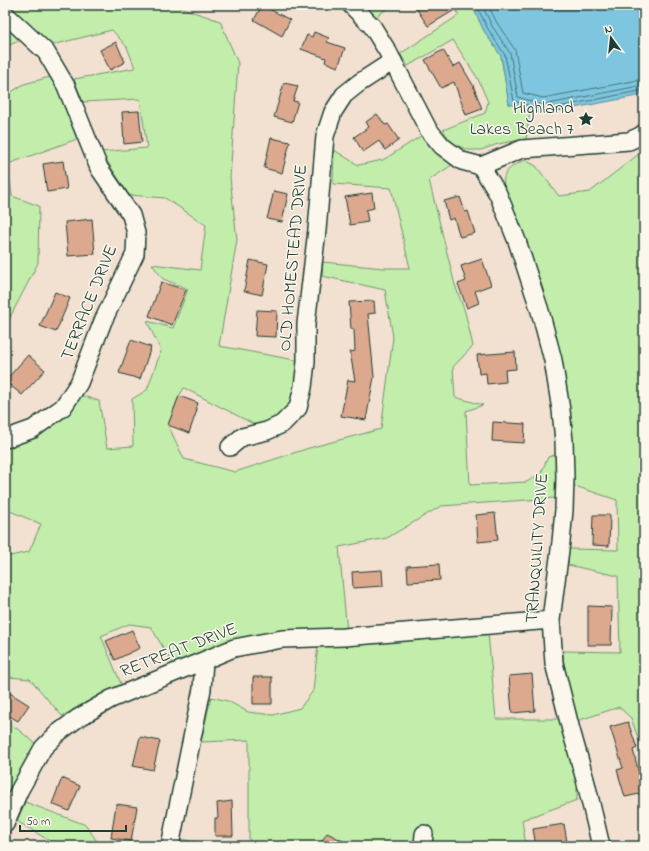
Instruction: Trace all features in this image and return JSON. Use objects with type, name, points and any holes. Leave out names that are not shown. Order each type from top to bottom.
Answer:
[{"type":"street","points":[[351,5],[372,26],[393,61],[428,129],[442,146],[462,161],[481,166],[522,149],[629,141],[644,133]]},
{"type":"street","name":"TERRACE DRIVE","points":[[5,14],[46,52],[66,86],[99,168],[131,214],[136,233],[135,254],[103,321],[79,382],[63,407],[34,429],[5,439]]},
{"type":"street","name":"OLD HOMESTEAD DRIVE","points":[[230,447],[242,437],[267,431],[282,424],[298,408],[303,387],[306,362],[306,324],[318,230],[325,136],[333,112],[344,95],[359,83],[393,61]]},
{"type":"street","name":"TRANQUILITY DRIVE","points":[[481,166],[498,194],[522,255],[552,353],[564,441],[564,510],[551,620],[554,663],[601,846]]},
{"type":"street","name":"RETREAT DRIVE","points":[[5,824],[19,791],[43,748],[78,718],[111,699],[234,648],[282,639],[344,638],[551,620]]},
{"type":"street","points":[[170,846],[202,689],[204,661]]},
{"type":"green space","points":[[5,5],[173,5],[220,21],[238,63],[230,178],[237,240],[219,346],[306,362],[298,408],[267,431],[184,388],[179,396],[168,425],[184,459],[235,472],[309,448],[381,429],[393,337],[385,290],[322,276],[323,262],[383,268],[410,268],[391,188],[333,184],[334,150],[358,165],[383,160],[421,136],[433,150],[452,165],[429,180],[455,285],[465,312],[473,346],[453,367],[455,397],[483,405],[466,411],[470,485],[527,482],[541,473],[548,457],[555,455],[556,498],[441,506],[387,538],[339,547],[347,632],[174,666],[151,627],[129,624],[101,636],[122,686],[62,716],[30,679],[9,677],[5,683],[5,557],[29,552],[41,524],[5,509],[5,447],[80,395],[99,401],[107,448],[133,446],[132,399],[147,390],[161,351],[147,321],[173,328],[188,289],[163,279],[152,264],[200,270],[206,225],[165,198],[129,195],[101,152],[147,148],[140,99],[83,102],[74,79],[135,68],[127,47],[112,30],[52,45]]},
{"type":"green space","points":[[365,5],[392,5],[376,17]]},
{"type":"green space","points":[[453,5],[472,5],[484,31],[501,56],[509,104],[530,110],[526,139],[498,144],[481,150],[468,150],[452,143],[443,130],[485,113],[488,102],[478,79],[453,40],[408,66],[400,54],[459,15]]},
{"type":"green space","points":[[5,25],[21,40],[5,47]]},
{"type":"green space","points":[[50,77],[57,87],[77,139],[8,164],[12,196],[39,206],[38,263],[5,327],[5,96],[24,84]]},
{"type":"green space","points":[[644,150],[644,755],[631,718],[619,707],[577,721],[564,668],[563,651],[620,652],[618,576],[568,565],[569,549],[618,550],[617,500],[572,485],[511,208],[505,192],[504,179],[505,174],[509,169],[525,160],[536,166],[559,196],[590,192]]},
{"type":"green space","points":[[488,633],[496,719],[559,719],[577,776],[577,800],[522,820],[526,846],[249,846],[249,740],[201,742],[211,697],[228,701],[248,712],[273,715],[300,708],[313,691],[318,645],[347,645]]},
{"type":"green space","points":[[5,719],[36,744],[5,805]]},
{"type":"green space","points":[[25,802],[86,825],[100,846],[58,846],[17,821]]},
{"type":"green space","points":[[179,839],[220,846],[178,846]]},
{"type":"water","points":[[472,5],[644,5],[644,93],[637,96],[542,114],[509,104],[501,56],[484,31]]},
{"type":"building","points":[[262,5],[290,20],[282,36],[254,20]]},
{"type":"building","points":[[414,5],[463,5],[428,26]]},
{"type":"building","points":[[314,32],[329,38],[327,42],[345,48],[338,67],[325,62],[326,58],[301,49],[307,35],[312,37]]},
{"type":"building","points":[[116,42],[125,62],[110,70],[100,50]]},
{"type":"building","points":[[443,50],[453,67],[460,63],[473,85],[482,109],[466,115],[454,82],[441,88],[425,60]]},
{"type":"building","points":[[284,83],[298,86],[293,101],[298,102],[292,122],[274,117]]},
{"type":"building","points":[[139,111],[142,142],[124,144],[122,112]]},
{"type":"building","points":[[377,114],[385,125],[388,124],[399,140],[385,150],[379,141],[363,152],[354,137],[369,127],[366,122]]},
{"type":"building","points":[[271,138],[290,142],[282,173],[264,168]]},
{"type":"building","points":[[63,161],[67,189],[47,192],[43,164]]},
{"type":"building","points":[[274,191],[288,194],[282,222],[267,219]]},
{"type":"building","points":[[372,193],[374,208],[366,210],[368,222],[350,225],[345,197]]},
{"type":"building","points":[[460,197],[465,212],[468,211],[475,233],[460,237],[454,218],[449,220],[444,201]]},
{"type":"building","points":[[92,219],[95,254],[68,256],[65,222]]},
{"type":"building","points":[[482,259],[491,285],[475,291],[479,303],[467,308],[458,284],[466,281],[461,266]]},
{"type":"building","points":[[250,260],[268,264],[262,295],[244,291]]},
{"type":"building","points":[[161,282],[186,290],[172,325],[149,316]]},
{"type":"building","points":[[55,292],[70,298],[56,332],[40,326]]},
{"type":"building","points":[[374,301],[375,313],[368,314],[374,377],[366,420],[341,416],[348,380],[355,381],[350,352],[355,351],[354,329],[351,329],[349,302]]},
{"type":"building","points":[[257,310],[277,311],[276,337],[255,336]]},
{"type":"building","points":[[131,340],[151,347],[140,379],[119,373]]},
{"type":"building","points":[[515,352],[516,369],[505,370],[506,382],[487,384],[486,373],[479,374],[477,355]]},
{"type":"building","points":[[28,355],[45,370],[22,395],[5,381]]},
{"type":"building","points":[[179,396],[198,403],[189,433],[168,425]]},
{"type":"building","points":[[493,422],[525,424],[524,443],[492,441]]},
{"type":"building","points":[[495,513],[498,540],[478,542],[476,515]]},
{"type":"building","points":[[593,515],[610,515],[609,546],[592,545]]},
{"type":"building","points":[[439,564],[440,580],[408,582],[407,566]]},
{"type":"building","points":[[382,570],[383,586],[353,588],[352,572]]},
{"type":"building","points":[[588,606],[612,607],[611,645],[588,645]]},
{"type":"building","points":[[132,630],[140,648],[115,660],[106,641]]},
{"type":"building","points":[[532,674],[535,711],[512,713],[509,676]]},
{"type":"building","points":[[253,677],[272,677],[272,704],[253,704]]},
{"type":"building","points":[[5,690],[29,705],[18,721],[5,713]]},
{"type":"building","points":[[628,722],[637,748],[633,750],[644,793],[625,797],[617,770],[623,768],[610,727]]},
{"type":"building","points":[[140,737],[160,741],[153,770],[133,766]]},
{"type":"building","points":[[62,778],[80,786],[69,811],[52,804]]},
{"type":"building","points":[[232,801],[233,836],[215,836],[215,818],[218,818],[217,803]]},
{"type":"building","points":[[116,804],[137,807],[131,841],[111,838]]},
{"type":"building","points":[[564,824],[567,842],[560,843],[560,846],[536,846],[533,829]]},
{"type":"building","points":[[327,833],[353,846],[319,846]]},
{"type":"place","name":"Highland Lakes Beach 7","points":[[586,119]]}]
